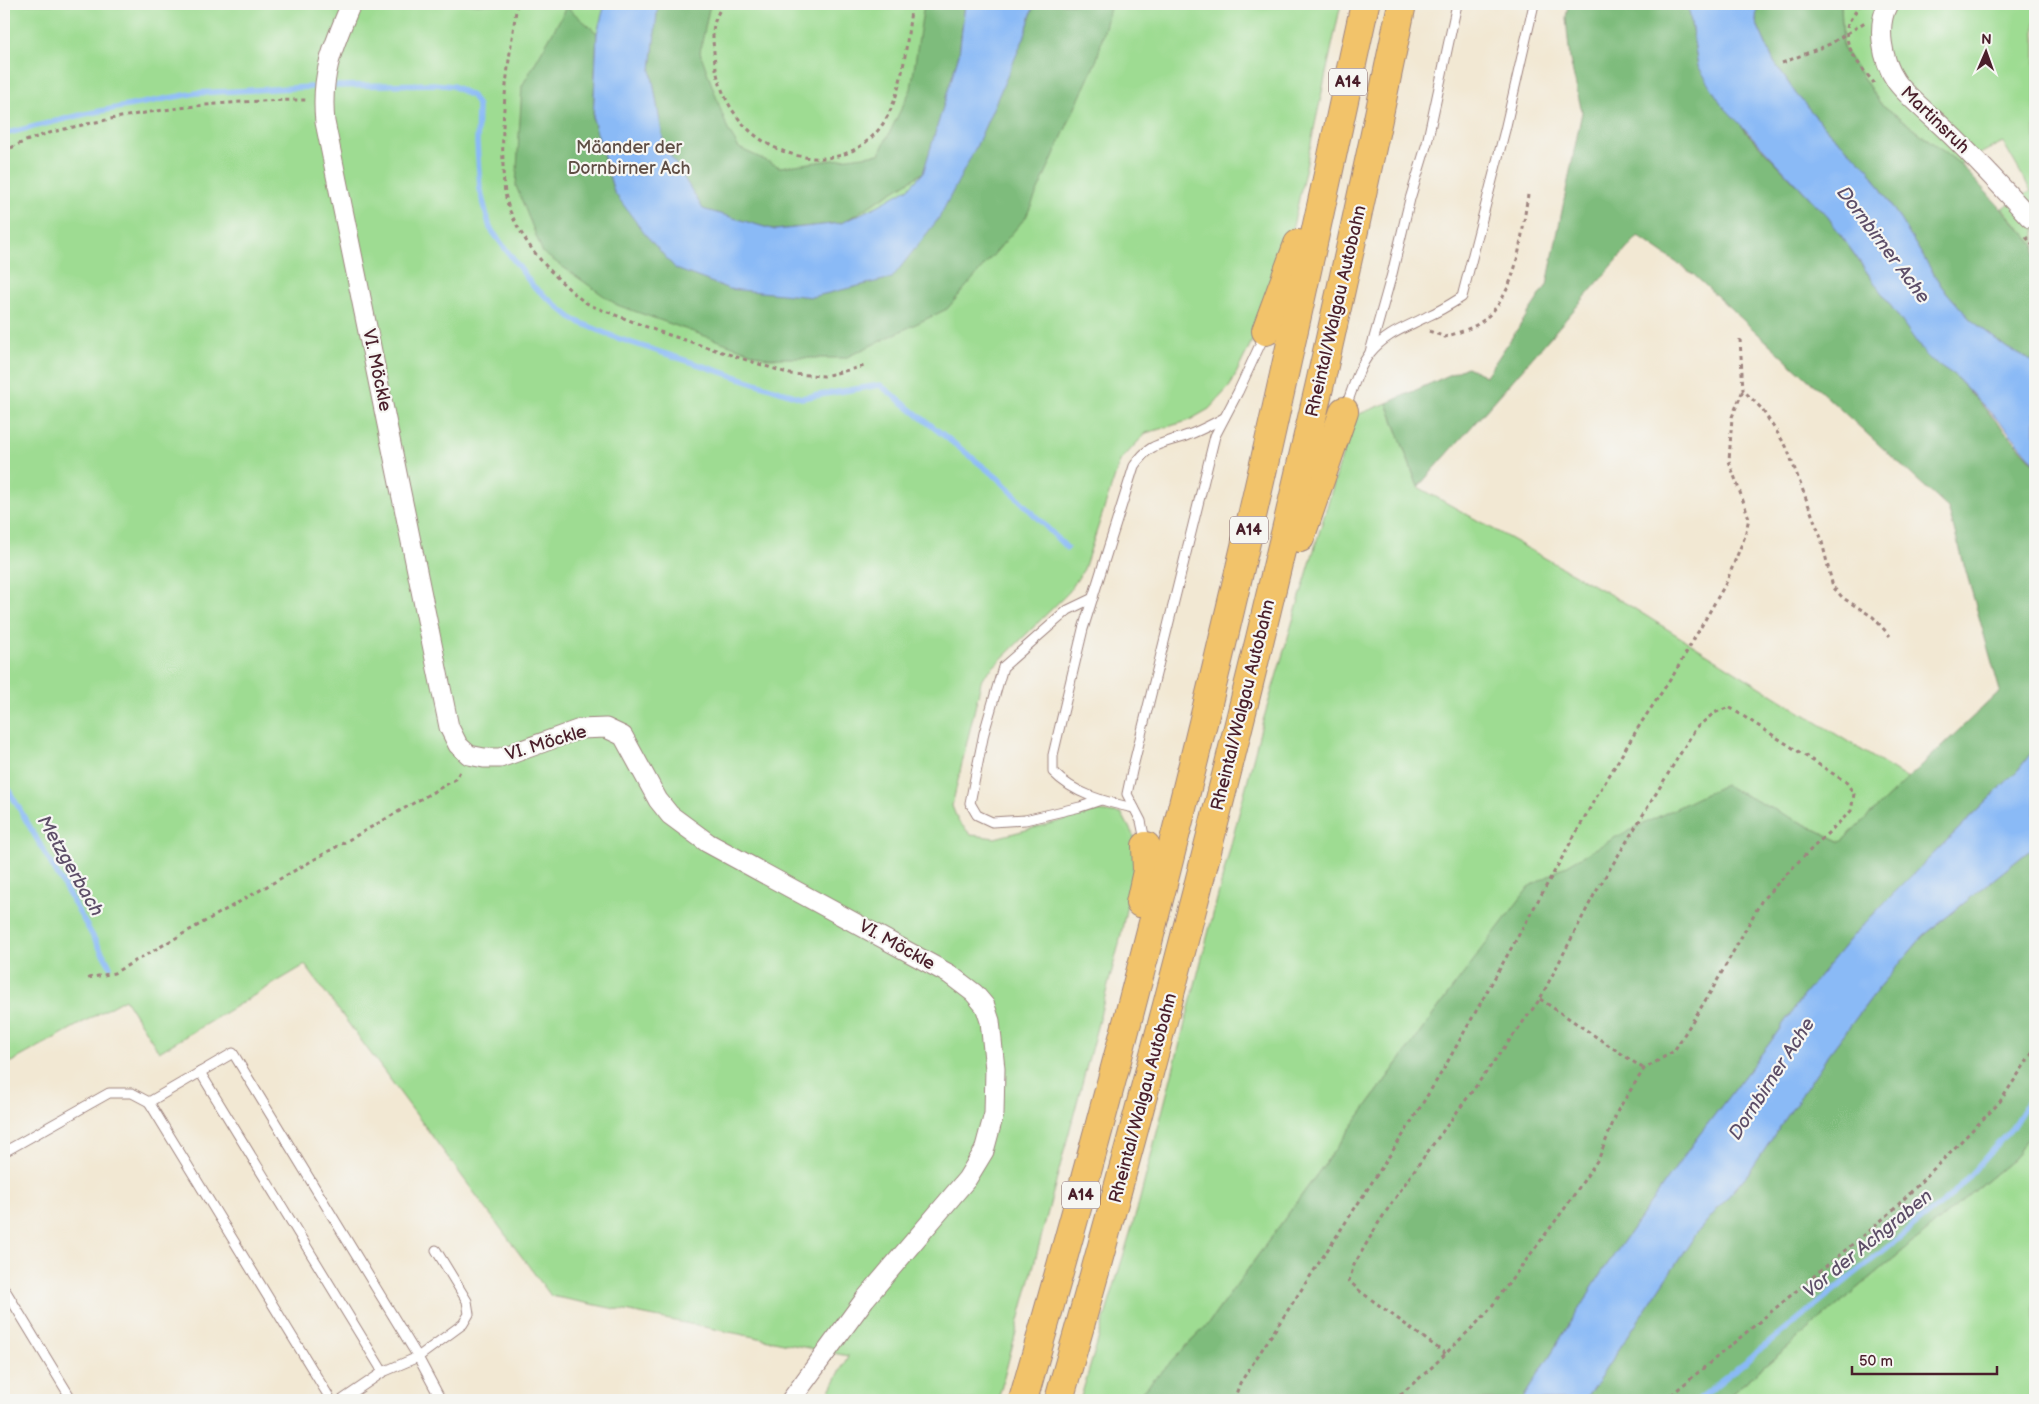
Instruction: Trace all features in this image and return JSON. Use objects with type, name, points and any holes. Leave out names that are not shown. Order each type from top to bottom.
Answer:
[{"type":"highway","name":"Rheintal/Walgau Autobahn","points":[[1023,1400],[1068,1245],[1135,989],[1240,569],[1365,4]]},
{"type":"highway","name":"Rheintal/Walgau Autobahn","points":[[1059,1400],[1164,1022],[1269,600],[1368,169],[1402,4]]},
{"type":"highway","points":[[1266,331],[1310,210],[1331,161]]},
{"type":"highway","points":[[1269,600],[1290,580],[1302,531],[1344,411]]},
{"type":"highway","points":[[1135,989],[1133,938],[1146,871],[1146,846]]},
{"type":"street","name":"VI. Möckle","points":[[351,4],[330,55],[325,76],[323,100],[325,122],[449,727],[458,745],[469,755],[484,758],[500,758],[580,729],[606,728],[623,736],[658,800],[670,815],[688,830],[708,843],[949,974],[974,993],[984,1006],[990,1021],[995,1069],[994,1114],[984,1151],[967,1179],[866,1299],[791,1400]]},
{"type":"street","name":"Martinsruh","points":[[1886,7],[1882,23],[1882,44],[1888,66],[1897,82],[1957,140],[2030,218]]},
{"type":"lane","points":[[1344,411],[1359,372],[1369,353],[1392,274],[1410,199],[1427,143],[1457,4]]},
{"type":"lane","points":[[1369,353],[1384,339],[1399,329],[1462,298],[1505,130],[1534,4]]},
{"type":"lane","points":[[1146,846],[1141,821],[1127,794],[1132,771],[1200,490],[1215,436],[1266,331]]},
{"type":"lane","points":[[1134,808],[1101,800],[1064,782],[1053,772],[1053,755],[1082,630],[1134,466],[1143,453],[1159,444],[1189,435],[1224,418]]},
{"type":"lane","points":[[1093,598],[1068,610],[1003,667],[984,733],[970,803],[977,816],[992,822],[1025,820],[1101,800]]},
{"type":"lane","points":[[149,1102],[233,1053],[418,1356],[441,1400]]},
{"type":"lane","points":[[200,1072],[383,1372]]},
{"type":"lane","points":[[4,1152],[110,1093],[132,1093],[149,1102],[331,1400]]},
{"type":"lane","points":[[342,1400],[383,1372],[418,1356],[463,1324],[470,1314],[467,1301],[436,1250]]},
{"type":"lane","points":[[4,1288],[72,1400]]},
{"type":"path","points":[[517,4],[504,99],[502,150],[504,179],[509,209],[519,230],[536,256],[583,301],[660,332],[765,366],[800,375],[824,376],[865,366]]},
{"type":"path","points":[[723,4],[714,23],[714,68],[721,91],[735,115],[751,132],[766,143],[786,153],[821,158],[846,155],[863,146],[880,127],[893,104],[902,70],[912,4]]},
{"type":"path","points":[[1782,63],[1830,44],[1886,7]]},
{"type":"path","points":[[4,152],[15,145],[64,129],[173,108],[236,102],[323,100]]},
{"type":"path","points":[[1420,320],[1424,329],[1445,337],[1473,326],[1486,318],[1500,303],[1511,280],[1528,195]]},
{"type":"path","points":[[1234,1400],[1240,1383],[1400,1140],[1443,1070],[1595,799],[1641,723],[1674,674],[1726,583],[1745,536],[1749,518],[1728,461],[1732,417],[1743,390],[1740,339]]},
{"type":"path","points":[[1743,390],[1761,408],[1786,446],[1821,538],[1833,587],[1843,598],[1873,617],[1890,636]]},
{"type":"path","points":[[1394,1400],[1446,1354],[1486,1314],[1565,1208],[1599,1158],[1618,1110],[1644,1069],[1674,1051],[1762,900],[1851,811],[1854,794],[1846,782],[1729,707],[1714,713],[1696,728],[1594,895],[1540,999],[1410,1176],[1354,1266],[1349,1281],[1361,1292],[1446,1354]]},
{"type":"path","points":[[88,978],[114,973],[456,779],[469,755]]},
{"type":"path","points":[[1540,999],[1644,1069]]},
{"type":"path","points":[[1665,1400],[1890,1212],[1999,1103],[2035,1049]]},
{"type":"green space","name":"Mäander der Dornbirner Ach","points":[[4,4],[1341,4],[1289,245],[1254,337],[1230,386],[1209,409],[1188,421],[1146,433],[1120,461],[1084,569],[1069,592],[982,678],[952,806],[958,821],[971,835],[995,838],[1099,811],[1122,814],[1139,846],[1119,944],[998,1400],[825,1400],[848,1356],[551,1296],[305,965],[159,1052],[125,999],[4,1066]]},
{"type":"green space","points":[[657,4],[710,4],[700,52],[728,130],[739,148],[780,167],[879,154],[911,89],[924,4],[965,4],[959,54],[924,172],[842,223],[775,230],[703,210],[664,146],[651,70]]},
{"type":"green space","points":[[1034,4],[1111,4],[1097,59],[1026,217],[947,309],[845,358],[767,358],[617,305],[543,253],[516,186],[522,86],[567,7],[597,33],[593,119],[614,192],[892,278],[1024,38]]},
{"type":"green space","points":[[1568,4],[1688,4],[1698,66],[1747,133],[1828,217],[1887,301],[2035,464],[2035,748],[2018,770],[1851,938],[1803,996],[1769,1044],[1696,1139],[1602,1272],[1522,1400],[1134,1400],[1208,1324],[1449,993],[1529,887],[1616,837],[1724,785],[1841,842],[2000,691],[1948,508],[1693,274],[1638,236],[1418,487],[1387,403],[1467,367],[1486,376],[1547,285],[1582,112],[1570,60],[1566,18]]},
{"type":"green space","points":[[1757,4],[1841,4],[1843,48],[1880,103],[1960,164],[2035,245],[2035,363],[2007,348],[1970,319],[1942,287],[1868,168],[1830,133],[1796,94],[1774,62],[1756,22]]},
{"type":"green space","points":[[1841,4],[2035,4],[2035,245],[2002,208],[2031,191],[2003,142],[1960,164],[1880,103],[1843,48]]},
{"type":"green space","points":[[1387,403],[1418,487],[1627,604],[1908,779],[1841,842],[1723,785],[1449,993],[1208,1324],[1134,1400],[1080,1400],[1137,1210],[1262,724],[1354,416]]},
{"type":"green space","points":[[2035,846],[2035,1127],[2014,1158],[1724,1400],[1585,1400],[1696,1234],[1751,1170],[1829,1054],[1878,989],[1923,936]]},
{"type":"green space","points":[[2035,1127],[2035,1400],[1724,1400],[2014,1158]]},
{"type":"water","points":[[605,4],[658,4],[651,70],[664,145],[703,209],[775,230],[841,223],[909,188],[923,173],[959,54],[965,4],[1034,4],[1024,38],[976,147],[939,218],[892,278],[812,297],[729,289],[676,269],[644,233],[614,192],[593,119],[597,33]]},
{"type":"water","name":"Dornbirner Ache","points":[[1688,4],[1757,4],[1756,22],[1774,62],[1796,94],[1830,133],[1868,168],[1942,287],[1970,319],[2007,348],[2035,363],[2035,463],[2007,430],[1954,375],[1927,357],[1828,217],[1722,105],[1698,66]]},
{"type":"water","name":"Dornbirner Ache","points":[[2035,748],[2035,846],[1923,936],[1878,989],[1829,1054],[1751,1170],[1696,1234],[1585,1400],[1522,1400],[1602,1272],[1696,1139],[1769,1044],[1803,996],[1851,938],[2018,770]]},
{"type":"waterway","points":[[337,86],[434,84],[453,86],[472,96],[478,106],[477,143],[480,189],[490,228],[533,286],[574,320],[617,338],[801,398],[880,385],[999,479],[1067,548]]},
{"type":"waterway","points":[[4,134],[85,114],[196,93],[311,87]]},
{"type":"waterway","name":"Metzgerbach","points":[[4,782],[110,966]]},
{"type":"waterway","name":"Vor der Achgraben","points":[[1698,1400],[1952,1195],[2011,1129],[2035,1091]]}]
